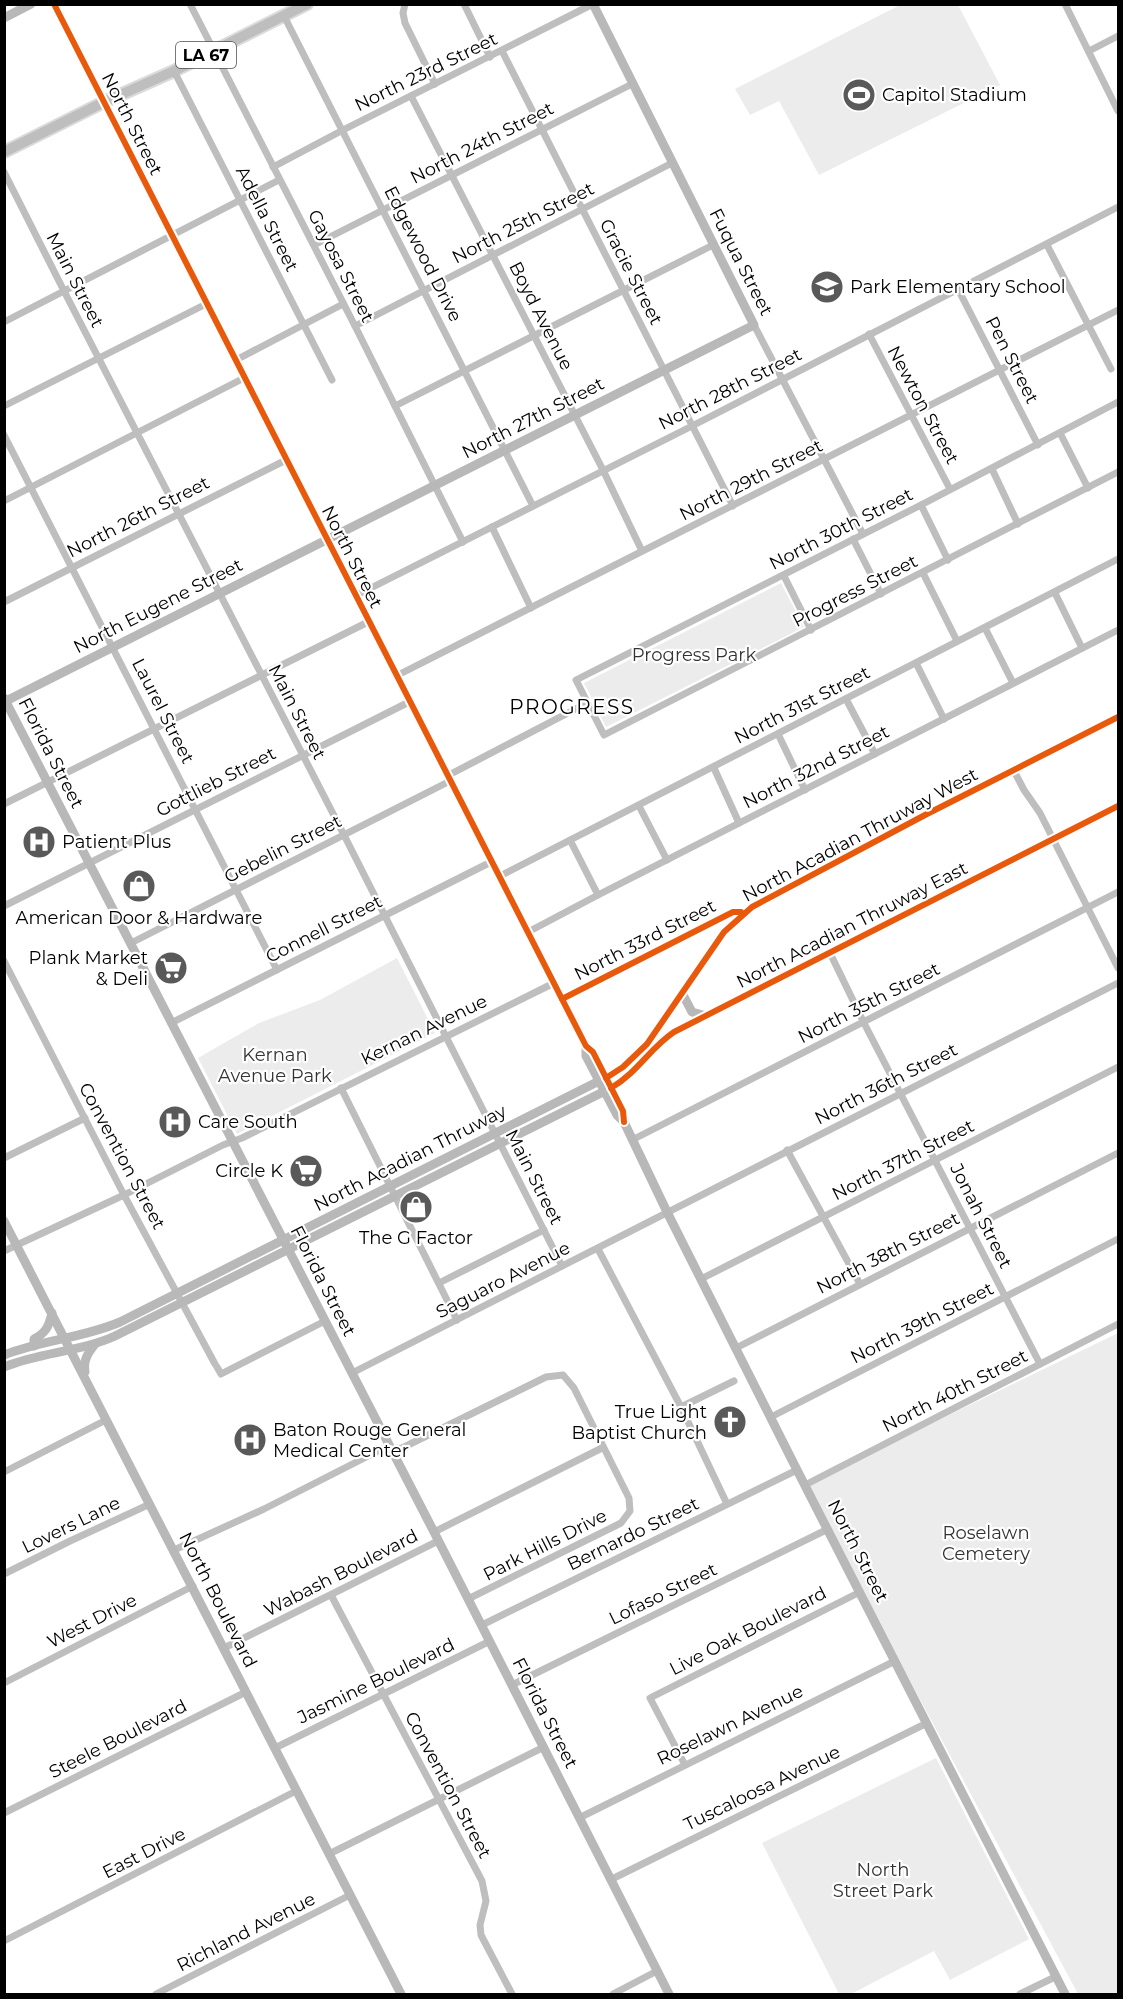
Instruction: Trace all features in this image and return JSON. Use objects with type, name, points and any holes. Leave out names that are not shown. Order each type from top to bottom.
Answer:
[{"type":"main road","name":"LA 67","points":[[4,152],[104,102],[174,71],[307,4]]},
{"type":"street","points":[[4,18],[32,4]]},
{"type":"street","name":"North Street","points":[[54,4],[498,877],[586,1046],[598,1062],[603,1080]]},
{"type":"street","name":"Gayosa Street","points":[[190,4],[463,542]]},
{"type":"street","points":[[464,4],[490,57]]},
{"type":"street","points":[[1065,4],[1119,111]]},
{"type":"street","name":"North 23rd Street","points":[[273,167],[343,129],[593,5]]},
{"type":"street","name":"Fuqua Street","points":[[593,5],[713,245],[863,534]]},
{"type":"street","points":[[404,7],[405,23],[435,84]]},
{"type":"street","name":"Edgewood Drive","points":[[284,16],[533,506]]},
{"type":"street","points":[[1089,51],[1119,36]]},
{"type":"street","name":"Gracie Street","points":[[502,51],[733,506]]},
{"type":"street","name":"Adella Street","points":[[174,71],[332,380]]},
{"type":"street","name":"North 24th Street","points":[[314,245],[632,84]]},
{"type":"street","name":"Boyd Avenue","points":[[411,96],[603,470],[642,551]]},
{"type":"street","name":"North 25th Street","points":[[355,326],[672,163]]},
{"type":"street","name":"Main Street","points":[[4,172],[562,1266]]},
{"type":"street","points":[[4,322],[279,180]]},
{"type":"street","name":"North 28th Street","points":[[355,596],[1119,207]]},
{"type":"street","points":[[395,406],[713,245]]},
{"type":"street","points":[[1047,245],[1111,369]]},
{"type":"street","name":"Pen Street","points":[[958,289],[1038,445]]},
{"type":"street","points":[[4,406],[206,304]]},
{"type":"street","points":[[236,360],[343,304]]},
{"type":"street","name":"North 29th Street","points":[[396,676],[1119,309]]},
{"type":"street","name":"North 27th Street","points":[[327,540],[754,324]]},
{"type":"street","name":"Newton Street","points":[[869,334],[950,489]]},
{"type":"street","points":[[4,501],[244,378]]},
{"type":"street","name":"North 30th Street","points":[[587,703],[576,680],[784,576],[1119,402]]},
{"type":"street","points":[[1060,433],[1088,488]]},
{"type":"street","name":"Laurel Street","points":[[4,435],[277,970]]},
{"type":"street","name":"North 26th Street","points":[[4,602],[286,460]]},
{"type":"street","points":[[992,469],[1018,524]]},
{"type":"street","name":"Progress Street","points":[[587,703],[604,735],[1119,472]]},
{"type":"street","points":[[921,505],[948,560]]},
{"type":"street","points":[[492,527],[531,608]]},
{"type":"street","points":[[853,539],[880,594]]},
{"type":"street","name":"North Eugene Street","points":[[5,701],[327,540]]},
{"type":"street","name":"North 31st Street","points":[[498,877],[1119,560]]},
{"type":"street","points":[[923,573],[957,641]]},
{"type":"street","points":[[784,576],[811,630]]},
{"type":"street","points":[[1055,593],[1082,648]]},
{"type":"street","points":[[4,804],[368,622]]},
{"type":"street","points":[[985,628],[1013,684]]},
{"type":"street","name":"North 32nd Street","points":[[528,932],[1119,630]]},
{"type":"street","points":[[916,663],[944,719]]},
{"type":"street","points":[[846,699],[875,754]]},
{"type":"street","name":"Florida Street","points":[[5,701],[482,1625],[669,1995]]},
{"type":"street","name":"Gottlieb Street","points":[[4,906],[409,702]]},
{"type":"street","points":[[448,778],[587,703]]},
{"type":"street","name":"North Acadian Thruway West","points":[[603,1080],[623,1067],[652,1037],[724,932],[744,912],[763,899],[1119,717]]},
{"type":"street","points":[[778,735],[805,790]]},
{"type":"street","points":[[714,768],[740,823]]},
{"type":"street","points":[[1014,771],[1024,790],[1041,813],[1119,968]]},
{"type":"street","name":"Gebelin Street","points":[[131,944],[344,835],[448,778]]},
{"type":"street","points":[[639,806],[667,860]]},
{"type":"street","name":"North Acadian Thruway East","points":[[608,1090],[638,1068],[665,1039],[1119,806]]},
{"type":"street","points":[[570,840],[598,895]]},
{"type":"street","name":"Connell Street","points":[[171,1023],[491,862]]},
{"type":"street","name":"North 35th Street","points":[[632,1140],[1119,892]]},
{"type":"street","name":"North 33rd Street","points":[[562,999],[733,912],[744,912]]},
{"type":"street","name":"Jonah Street","points":[[830,953],[1040,1364]]},
{"type":"street","name":"Convention Street","points":[[4,961],[124,1195],[218,1368],[325,1321]]},
{"type":"street","name":"Kernan Avenue","points":[[4,1251],[124,1195],[554,983]]},
{"type":"street","name":"North 36th Street","points":[[667,1212],[1119,983]]},
{"type":"street","points":[[682,993],[692,1012],[707,1016]]},
{"type":"street","name":"North Street","points":[[586,1046],[586,1056],[623,1111],[624,1122],[667,1212],[1065,1995]]},
{"type":"street","points":[[598,1062],[608,1069],[623,1067]]},
{"type":"street","name":"North 37th Street","points":[[701,1279],[1119,1067]]},
{"type":"street","name":"North Acadian Thruway","points":[[4,1367],[95,1344],[182,1303],[288,1250],[495,1133],[603,1080]]},
{"type":"street","points":[[341,1088],[457,1320]]},
{"type":"street","name":"North Acadian Thruway","points":[[4,1355],[109,1327],[283,1240],[500,1143],[608,1090]]},
{"type":"street","points":[[4,1158],[85,1118]]},
{"type":"street","points":[[787,1150],[860,1284]]},
{"type":"street","name":"North 38th Street","points":[[736,1348],[1119,1153]]},
{"type":"street","name":"Saguaro Avenue","points":[[352,1373],[667,1212]]},
{"type":"street","name":"North Boulevard","points":[[4,1221],[401,1995]]},
{"type":"street","points":[[439,1283],[544,1230]]},
{"type":"street","name":"North 39th Street","points":[[771,1417],[1119,1239]]},
{"type":"street","points":[[598,1249],[681,1407],[727,1503]]},
{"type":"street","points":[[34,1346],[34,1339],[48,1328],[52,1313]]},
{"type":"street","name":"North 40th Street","points":[[805,1485],[1119,1324]]},
{"type":"street","points":[[85,1378],[86,1356],[95,1344]]},
{"type":"street","points":[[174,1550],[264,1509],[382,1449],[402,1448],[546,1377],[562,1375],[574,1388],[603,1448]]},
{"type":"street","points":[[681,1407],[734,1381]]},
{"type":"street","points":[[4,1472],[106,1420]]},
{"type":"street","name":"Park Hills Drive","points":[[468,1599],[621,1523],[630,1511],[628,1498],[603,1448]]},
{"type":"street","name":"Wabash Boulevard","points":[[224,1648],[331,1595],[603,1448]]},
{"type":"street","name":"Bernardo Street","points":[[482,1625],[797,1470]]},
{"type":"street","name":"Lovers Lane","points":[[4,1574],[150,1504]]},
{"type":"street","name":"Lofaso Street","points":[[512,1685],[828,1529]]},
{"type":"street","name":"West Drive","points":[[4,1683],[193,1586]]},
{"type":"street","name":"Live Oak Boulevard","points":[[685,1765],[650,1698],[860,1592]]},
{"type":"street","name":"Convention Street","points":[[331,1595],[482,1881],[486,1901],[480,1924],[481,1935],[512,1995]]},
{"type":"street","name":"Jasmine Boulevard","points":[[275,1748],[490,1641]]},
{"type":"street","name":"Roselawn Avenue","points":[[579,1818],[895,1660]]},
{"type":"street","name":"Steele Boulevard","points":[[4,1813],[246,1692]]},
{"type":"street","name":"Tuscaloosa Avenue","points":[[610,1880],[927,1723]]},
{"type":"street","points":[[329,1854],[544,1747]]},
{"type":"street","name":"East Drive","points":[[4,1941],[296,1791]]},
{"type":"street","name":"Richland Avenue","points":[[156,1995],[350,1895]]},
{"type":"street","points":[[613,1995],[657,1971]]},
{"type":"street","points":[[1020,1995],[1055,1977]]},
{"type":"green space","name":"Capitol Stadium","points":[[900,5],[958,5],[1000,85],[819,175],[779,101],[750,115],[735,89]]},
{"type":"green space","name":"Progress Park","points":[[781,583],[804,627],[606,727],[584,683]]},
{"type":"green space","name":"Kernan Avenue Park","points":[[397,958],[435,1033],[237,1134],[198,1058],[259,1023],[320,1000]]},
{"type":"green space","name":"Roselawn Cemetery","points":[[1118,1333],[1118,1994],[1078,1994],[805,1485]]},
{"type":"green space","name":"North Street Park","points":[[936,1758],[1029,1939],[950,1980],[934,1951],[851,1994],[839,1994],[762,1843]]},
{"type":"cycle path","points":[[54,4],[586,1046],[593,1052],[623,1111],[624,1122]]},
{"type":"cycle path","points":[[606,1078],[623,1067],[647,1044],[724,932],[752,907],[925,815],[1118,717]]},
{"type":"cycle path","points":[[611,1088],[629,1075],[674,1032],[1118,806]]},
{"type":"cycle path","points":[[562,999],[733,912],[741,912]]},
{"type":"place","name":"Capitol Stadium","points":[[859,95]]},
{"type":"place","name":"Park Elementary School","points":[[827,287]]},
{"type":"place","name":"Patient Plus","points":[[39,842]]},
{"type":"place","name":"American Door & Hardware","points":[[139,886]]},
{"type":"place","name":"Plank Market & Deli","points":[[171,968]]},
{"type":"place","name":"Care South","points":[[175,1122]]},
{"type":"place","name":"Circle K","points":[[306,1171]]},
{"type":"place","name":"The G Factor","points":[[416,1207]]},
{"type":"place","name":"True Light Baptist Church","points":[[730,1422]]},
{"type":"place","name":"Baton Rouge General Medical Center","points":[[250,1440]]},
{"type":"district","name":"PROGRESS","points":[[572,707]]}]
